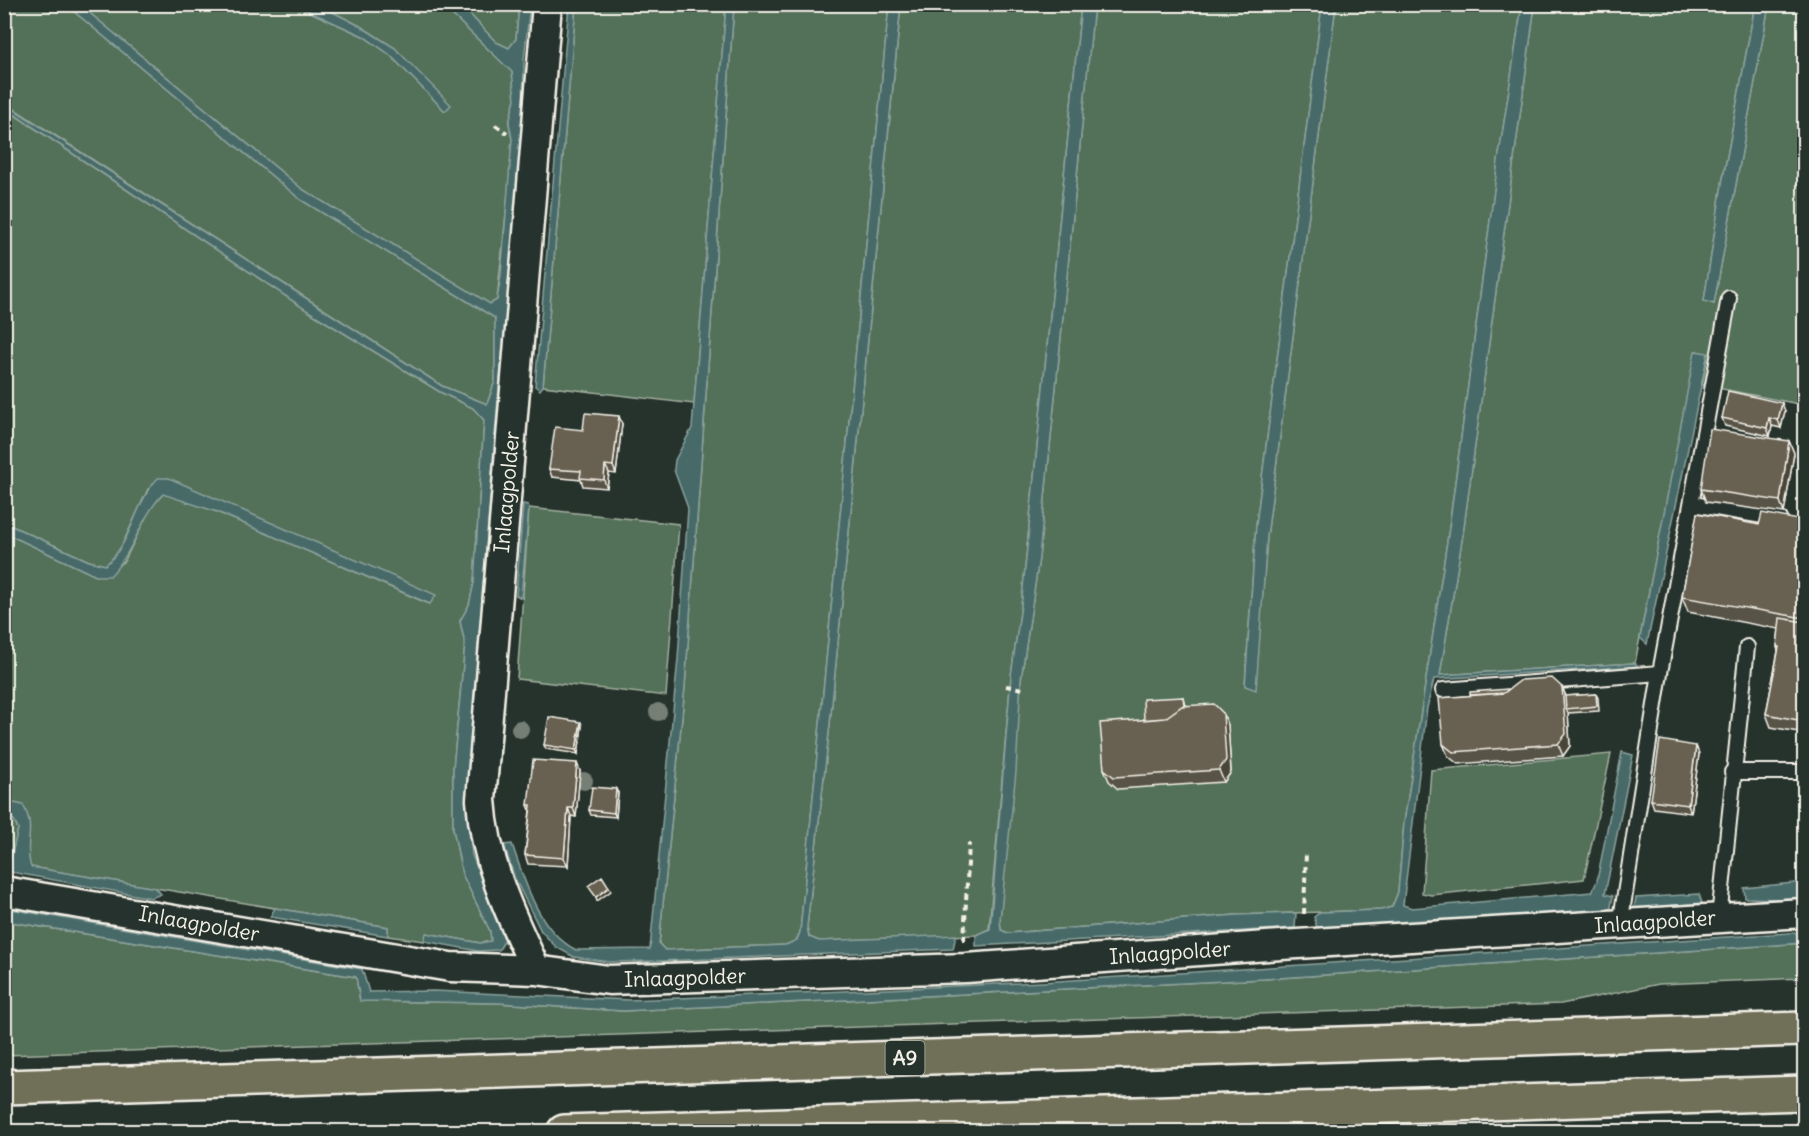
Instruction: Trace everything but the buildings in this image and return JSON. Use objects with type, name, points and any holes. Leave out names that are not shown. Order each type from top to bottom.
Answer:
[{"type":"highway","name":"A9","points":[[4,1087],[1804,1029]]},
{"type":"highway","points":[[564,1131],[1804,1093]]},
{"type":"street","name":"Inlaagpolder","points":[[536,970],[493,872],[483,826],[481,800],[547,4]]},
{"type":"street","name":"Inlaagpolder","points":[[4,891],[450,967],[536,970],[609,981],[966,968],[1303,943],[1804,913]]},
{"type":"lane","points":[[1620,925],[1660,673],[1693,504],[1729,298]]},
{"type":"lane","points":[[1693,504],[1787,520]]},
{"type":"lane","points":[[1719,918],[1732,772],[1747,647]]},
{"type":"lane","points":[[1443,690],[1660,673]]},
{"type":"lane","points":[[1732,772],[1804,772]]},
{"type":"path","points":[[495,126],[508,133]]},
{"type":"path","points":[[1006,686],[1023,689]]},
{"type":"path","points":[[966,968],[963,935],[969,843]]},
{"type":"path","points":[[1303,943],[1306,852]]},
{"type":"green space","points":[[4,5],[66,5],[301,200],[495,318],[495,381],[487,404],[442,386],[5,103]]},
{"type":"green space","points":[[80,5],[295,5],[363,36],[389,54],[445,111],[395,48],[360,26],[319,5],[442,5],[512,72],[515,99],[509,123],[512,139],[510,175],[497,300],[490,304],[302,189]]},
{"type":"green space","points":[[461,5],[519,5],[516,39],[509,48],[496,42]]},
{"type":"green space","points":[[576,5],[726,5],[694,404],[543,386]]},
{"type":"green space","points":[[734,5],[889,5],[800,932],[797,940],[786,945],[665,950],[659,944],[685,687]]},
{"type":"green space","points":[[901,5],[1081,5],[1022,598],[1011,676],[989,929],[976,935],[819,941],[809,937],[807,927],[830,724]]},
{"type":"green space","points":[[1094,5],[1322,5],[1256,525],[1245,685],[1255,689],[1267,537],[1336,5],[1522,5],[1498,161],[1448,535],[1404,823],[1398,892],[1392,907],[1381,910],[1236,915],[1008,933],[1001,930],[1021,680],[1039,558]]},
{"type":"green space","points":[[1535,5],[1755,5],[1722,184],[1704,301],[1714,304],[1769,5],[1804,5],[1804,405],[1702,385],[1708,354],[1696,351],[1635,663],[1440,675],[1463,534]]},
{"type":"green space","points":[[4,108],[308,311],[440,392],[473,408],[484,420],[474,583],[469,605],[460,621],[465,644],[453,769],[453,828],[462,874],[490,931],[492,941],[480,943],[427,933],[424,941],[388,936],[388,927],[30,867],[28,850],[30,829],[27,814],[23,806],[5,801],[5,533],[96,576],[124,562],[150,509],[163,494],[178,497],[217,512],[429,604],[272,524],[168,478],[148,489],[117,556],[105,565],[89,561],[5,523]]},
{"type":"green space","points":[[529,508],[679,524],[666,696],[517,679]]},
{"type":"green space","points":[[1611,754],[1584,879],[1431,895],[1422,893],[1431,770]]},
{"type":"green space","points":[[4,816],[14,820],[18,829],[11,859],[5,861]]},
{"type":"green space","points":[[4,921],[356,977],[360,1001],[498,1003],[623,1011],[1264,979],[1804,943],[1804,978],[1659,984],[1561,1004],[5,1055]]},
{"type":"water","points":[[901,4],[830,724],[807,927],[809,937],[819,941],[956,935],[953,949],[660,961],[609,962],[574,957],[556,947],[541,931],[515,879],[504,845],[512,844],[528,889],[542,918],[563,941],[576,950],[650,949],[678,659],[688,508],[674,470],[675,460],[692,428],[726,5],[734,5],[685,687],[659,944],[665,950],[786,945],[797,940],[800,932],[889,5]]},
{"type":"water","points":[[66,5],[80,5],[302,189],[490,304],[497,300],[501,275],[512,139],[509,123],[515,99],[512,72],[442,5],[461,5],[496,42],[509,48],[516,39],[519,5],[530,5],[524,60],[522,186],[498,398],[466,803],[472,855],[506,938],[499,950],[478,951],[424,941],[426,933],[480,943],[491,941],[490,931],[462,874],[453,828],[453,769],[465,644],[460,621],[469,605],[474,583],[484,420],[473,408],[440,392],[308,311],[5,108],[4,103],[442,386],[487,404],[495,381],[495,318],[301,200]]},
{"type":"water","points":[[295,5],[319,5],[360,26],[395,48],[451,105],[445,111],[389,54],[363,36]]},
{"type":"water","points":[[569,5],[576,5],[543,386],[540,390],[535,386]]},
{"type":"water","points":[[1081,5],[1094,5],[1039,558],[1021,680],[1016,772],[1000,920],[1001,930],[1008,933],[1236,915],[1296,913],[1295,928],[976,946],[976,935],[990,929],[1011,676],[1022,598]]},
{"type":"water","points":[[1322,5],[1336,5],[1267,537],[1256,690],[1245,686],[1256,525]]},
{"type":"water","points":[[1522,5],[1535,5],[1463,534],[1440,675],[1635,663],[1638,666],[1434,679],[1427,708],[1403,905],[1412,908],[1592,892],[1597,881],[1622,752],[1633,755],[1605,894],[1613,896],[1610,912],[1317,928],[1314,917],[1320,912],[1381,910],[1392,907],[1398,892],[1404,823],[1448,535],[1498,161]]},
{"type":"water","points":[[1755,5],[1769,5],[1714,304],[1704,301],[1722,184]]},
{"type":"water","points":[[1695,351],[1708,353],[1647,644],[1640,638]]},
{"type":"water","points":[[158,478],[169,478],[436,595],[430,604],[217,512],[163,494],[148,514],[118,567],[110,576],[96,576],[5,533],[5,523],[89,561],[105,565],[121,546],[143,499]]},
{"type":"water","points":[[523,504],[528,505],[529,508],[521,598],[516,595]]},
{"type":"water","points":[[5,801],[23,805],[27,814],[30,829],[28,850],[31,867],[156,888],[161,894],[151,898],[5,871],[5,861],[11,858],[18,829],[14,820],[5,816]]},
{"type":"water","points":[[1804,882],[1804,897],[1745,898],[1744,888]]},
{"type":"water","points":[[1699,894],[1702,903],[1634,909],[1636,898]]},
{"type":"water","points":[[4,908],[362,969],[369,992],[434,991],[629,1000],[1043,982],[1804,932],[1804,943],[1264,979],[623,1011],[498,1003],[360,1001],[356,977],[5,921]]},
{"type":"water","points":[[275,908],[388,927],[388,936],[270,917]]}]
